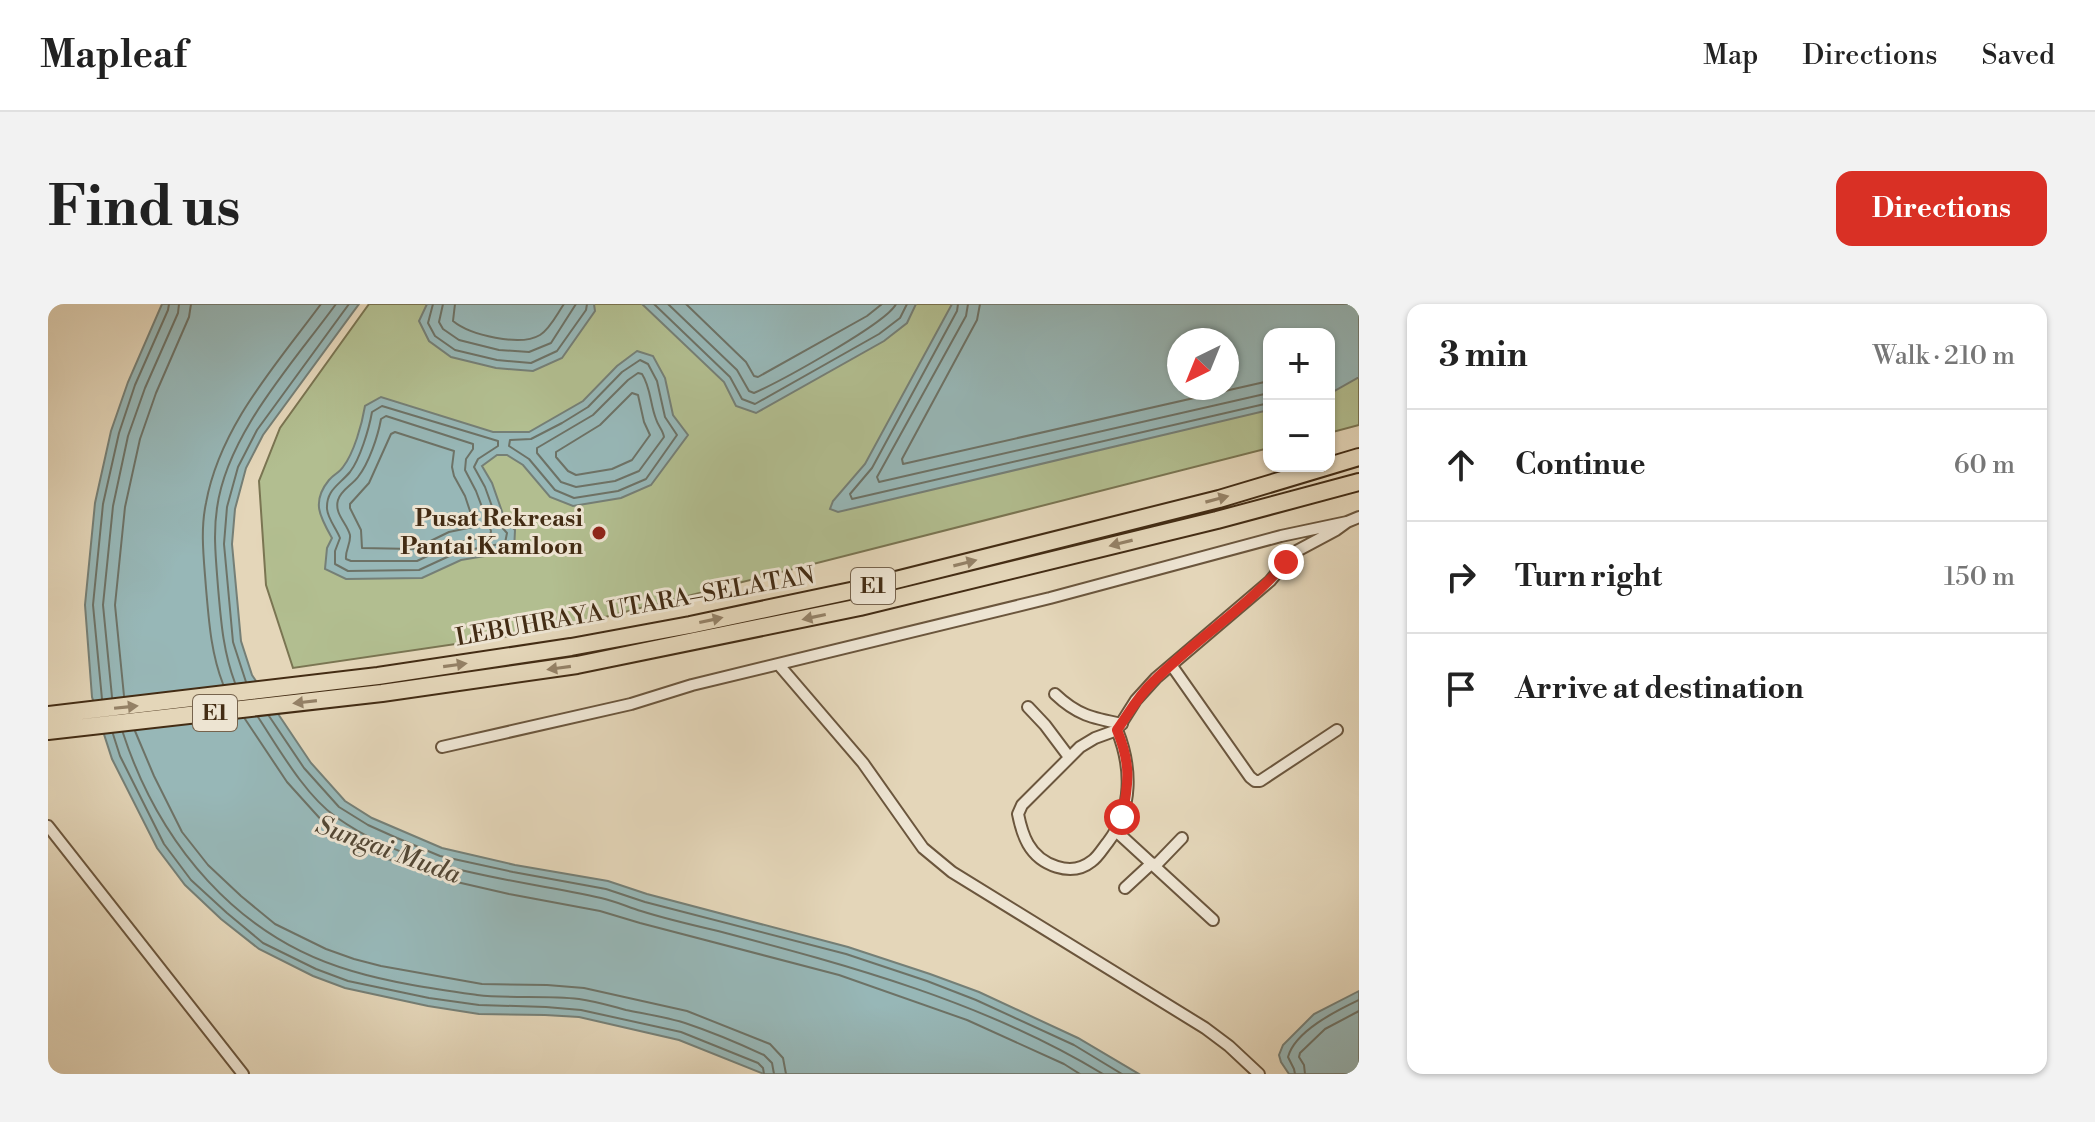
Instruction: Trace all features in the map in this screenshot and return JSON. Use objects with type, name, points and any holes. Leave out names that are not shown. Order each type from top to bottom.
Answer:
[{"type":"highway","name":"LEBUHRAYA UTARA–SELATAN","points":[[48,715],[378,676],[571,647],[860,589],[1219,499],[1359,457]]},
{"type":"highway","name":"LEBUHRAYA UTARA–SELATAN","points":[[48,731],[382,693],[577,665],[860,607],[1359,482]]},
{"type":"street","points":[[442,747],[631,704],[692,685],[1093,587],[1359,517]]},
{"type":"street","points":[[1119,727],[1129,780],[1116,831],[1091,862],[1070,870],[1046,862],[1028,844],[1020,823],[1020,809],[1080,747],[1119,727],[1146,689],[1270,581],[1293,553],[1347,522]]},
{"type":"street","points":[[779,665],[863,763],[931,856],[1205,1028],[1259,1074]]},
{"type":"street","points":[[1172,666],[1255,781],[1260,781],[1337,730]]},
{"type":"street","points":[[1055,694],[1084,715],[1119,727]]},
{"type":"street","points":[[1028,707],[1069,757]]},
{"type":"street","points":[[48,826],[243,1074]]},
{"type":"street","points":[[1116,831],[1213,920]]},
{"type":"street","points":[[1125,888],[1182,838]]},
{"type":"green space","name":"Pusat Rekreasi Pantai Kamloon","points":[[369,304],[1359,304],[1359,425],[1335,431],[1335,328],[1263,328],[1263,450],[558,629],[293,668],[266,585],[259,481],[280,428]]},
{"type":"water","name":"Sungai Muda","points":[[162,304],[359,304],[263,435],[246,468],[235,509],[232,544],[241,641],[252,675],[311,763],[345,801],[372,818],[442,848],[515,865],[608,881],[848,947],[930,974],[979,992],[1078,1038],[1139,1074],[764,1074],[679,1040],[579,1017],[479,1014],[345,988],[259,949],[185,885],[157,848],[112,759],[92,697],[85,605],[95,503],[111,431],[128,382]]},
{"type":"water","points":[[427,304],[594,304],[595,311],[562,358],[533,371],[496,368],[451,357],[429,341],[419,321]]},
{"type":"water","points":[[642,304],[916,304],[907,323],[884,341],[756,413],[736,406],[724,382]]},
{"type":"water","points":[[952,304],[1359,304],[1359,377],[1335,391],[1335,328],[1263,328],[1263,411],[838,512],[830,509],[833,501],[865,464]]},
{"type":"water","points":[[637,351],[653,356],[665,378],[673,415],[688,435],[651,485],[621,498],[573,506],[550,497],[523,465],[507,455],[497,455],[482,466],[492,483],[505,520],[515,530],[514,551],[461,560],[422,578],[346,579],[325,569],[327,548],[332,538],[319,509],[320,495],[351,454],[365,406],[381,397],[493,432],[529,432],[583,401],[617,366]]},
{"type":"water","points":[[1359,991],[1359,1074],[1289,1074],[1279,1055],[1283,1045],[1314,1014]]},
{"type":"place","name":"Pusat Rekreasi Pantai Kamloon","points":[[599,533]]},
{"type":"route","points":[[1122,817],[1129,780],[1124,746],[1117,730],[1136,700],[1156,678],[1270,581],[1286,562]]}]
